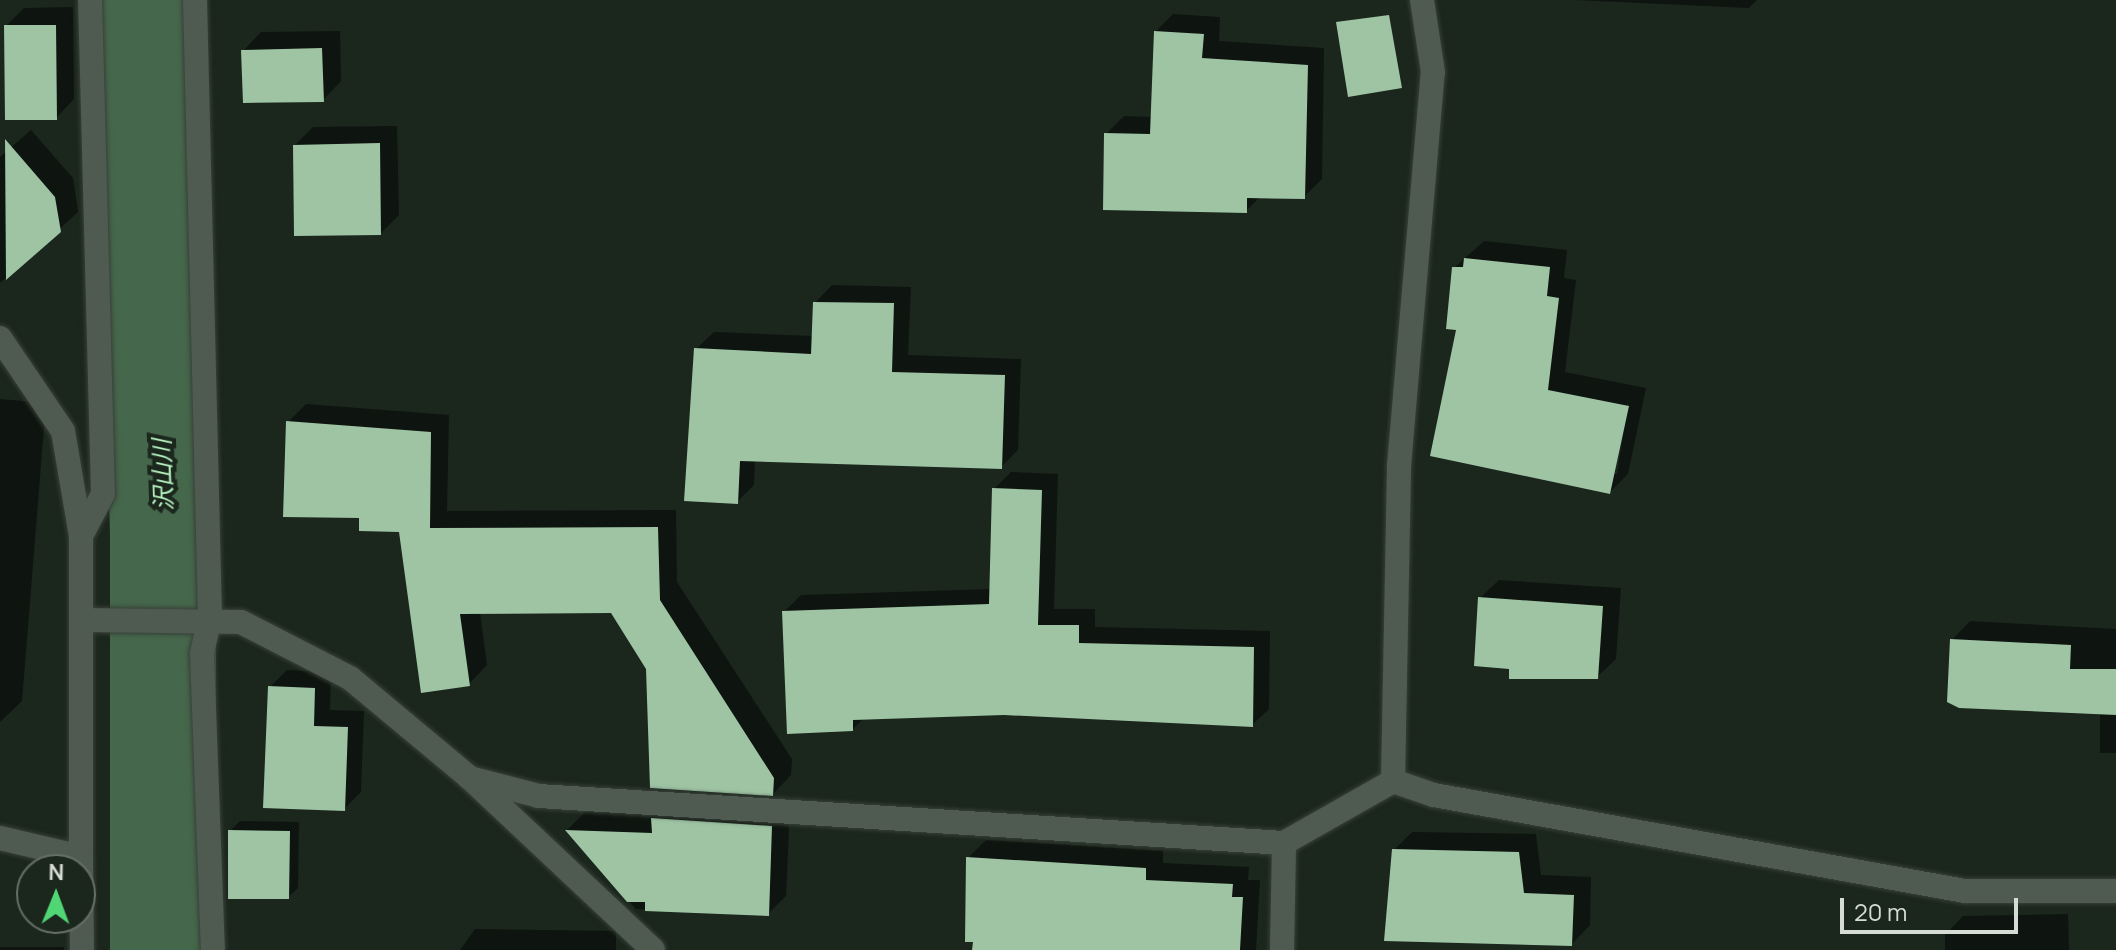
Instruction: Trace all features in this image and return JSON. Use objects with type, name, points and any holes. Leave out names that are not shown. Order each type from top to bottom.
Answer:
[{"type":"street","points":[[81,536],[103,494],[90,0]]},
{"type":"street","points":[[195,0],[202,654],[213,950]]},
{"type":"street","points":[[1393,781],[1399,466],[1433,72],[1422,0]]},
{"type":"street","points":[[0,338],[63,431],[81,536],[81,854]]},
{"type":"street","points":[[83,620],[204,618],[241,622],[307,650],[470,778],[653,950]]},
{"type":"street","points":[[470,778],[539,796],[1284,843],[1393,781],[1434,795],[1965,891],[2116,891]]},
{"type":"street","points":[[0,838],[68,854]]},
{"type":"street","points":[[1282,950],[1284,843]]},
{"type":"building","points":[[1389,15],[1402,88],[1348,97],[1336,22]]},
{"type":"building","points":[[4,25],[56,25],[57,120],[5,120]]},
{"type":"building","points":[[1154,31],[1204,34],[1202,58],[1308,65],[1305,199],[1247,198],[1247,213],[1103,210],[1104,133],[1150,134]]},
{"type":"building","points":[[322,48],[324,102],[243,103],[241,50]]},
{"type":"building","points":[[5,139],[55,197],[61,232],[6,280]]},
{"type":"building","points":[[380,143],[381,235],[294,236],[293,145]]},
{"type":"building","points":[[1464,258],[1550,267],[1547,296],[1559,298],[1548,390],[1629,406],[1610,494],[1430,456],[1456,330],[1446,329],[1452,267],[1463,267]]},
{"type":"building","points":[[813,302],[894,303],[892,372],[1005,375],[1002,469],[740,461],[738,504],[684,501],[694,348],[811,354]]},
{"type":"building","points":[[286,421],[431,432],[430,528],[658,527],[660,600],[774,778],[773,796],[650,788],[646,669],[611,613],[460,614],[470,686],[421,693],[399,532],[359,531],[359,518],[283,517]]},
{"type":"building","points":[[992,488],[1042,490],[1038,625],[1079,625],[1079,643],[1254,647],[1253,727],[1004,715],[853,720],[853,731],[787,734],[782,611],[989,604]]},
{"type":"building","points":[[1478,597],[1603,606],[1598,679],[1509,679],[1509,669],[1474,666]]},
{"type":"building","points":[[1950,639],[2071,645],[2070,669],[2116,669],[2116,715],[1959,708],[1947,702]]},
{"type":"building","points":[[268,686],[315,688],[314,726],[348,727],[345,811],[263,808]]},
{"type":"building","points":[[651,818],[772,826],[769,916],[645,911],[645,902],[627,902],[565,830],[652,833]]},
{"type":"building","points":[[228,830],[290,831],[289,899],[228,899]]},
{"type":"building","points":[[1392,849],[1519,852],[1524,893],[1574,895],[1572,946],[1384,941]]},
{"type":"building","points":[[966,857],[1146,868],[1146,880],[1233,884],[1232,897],[1243,897],[1240,950],[972,950],[973,942],[965,942]]},
{"type":"waterway","name":"沢山川","points":[[149,0],[163,534],[163,950]]}]
